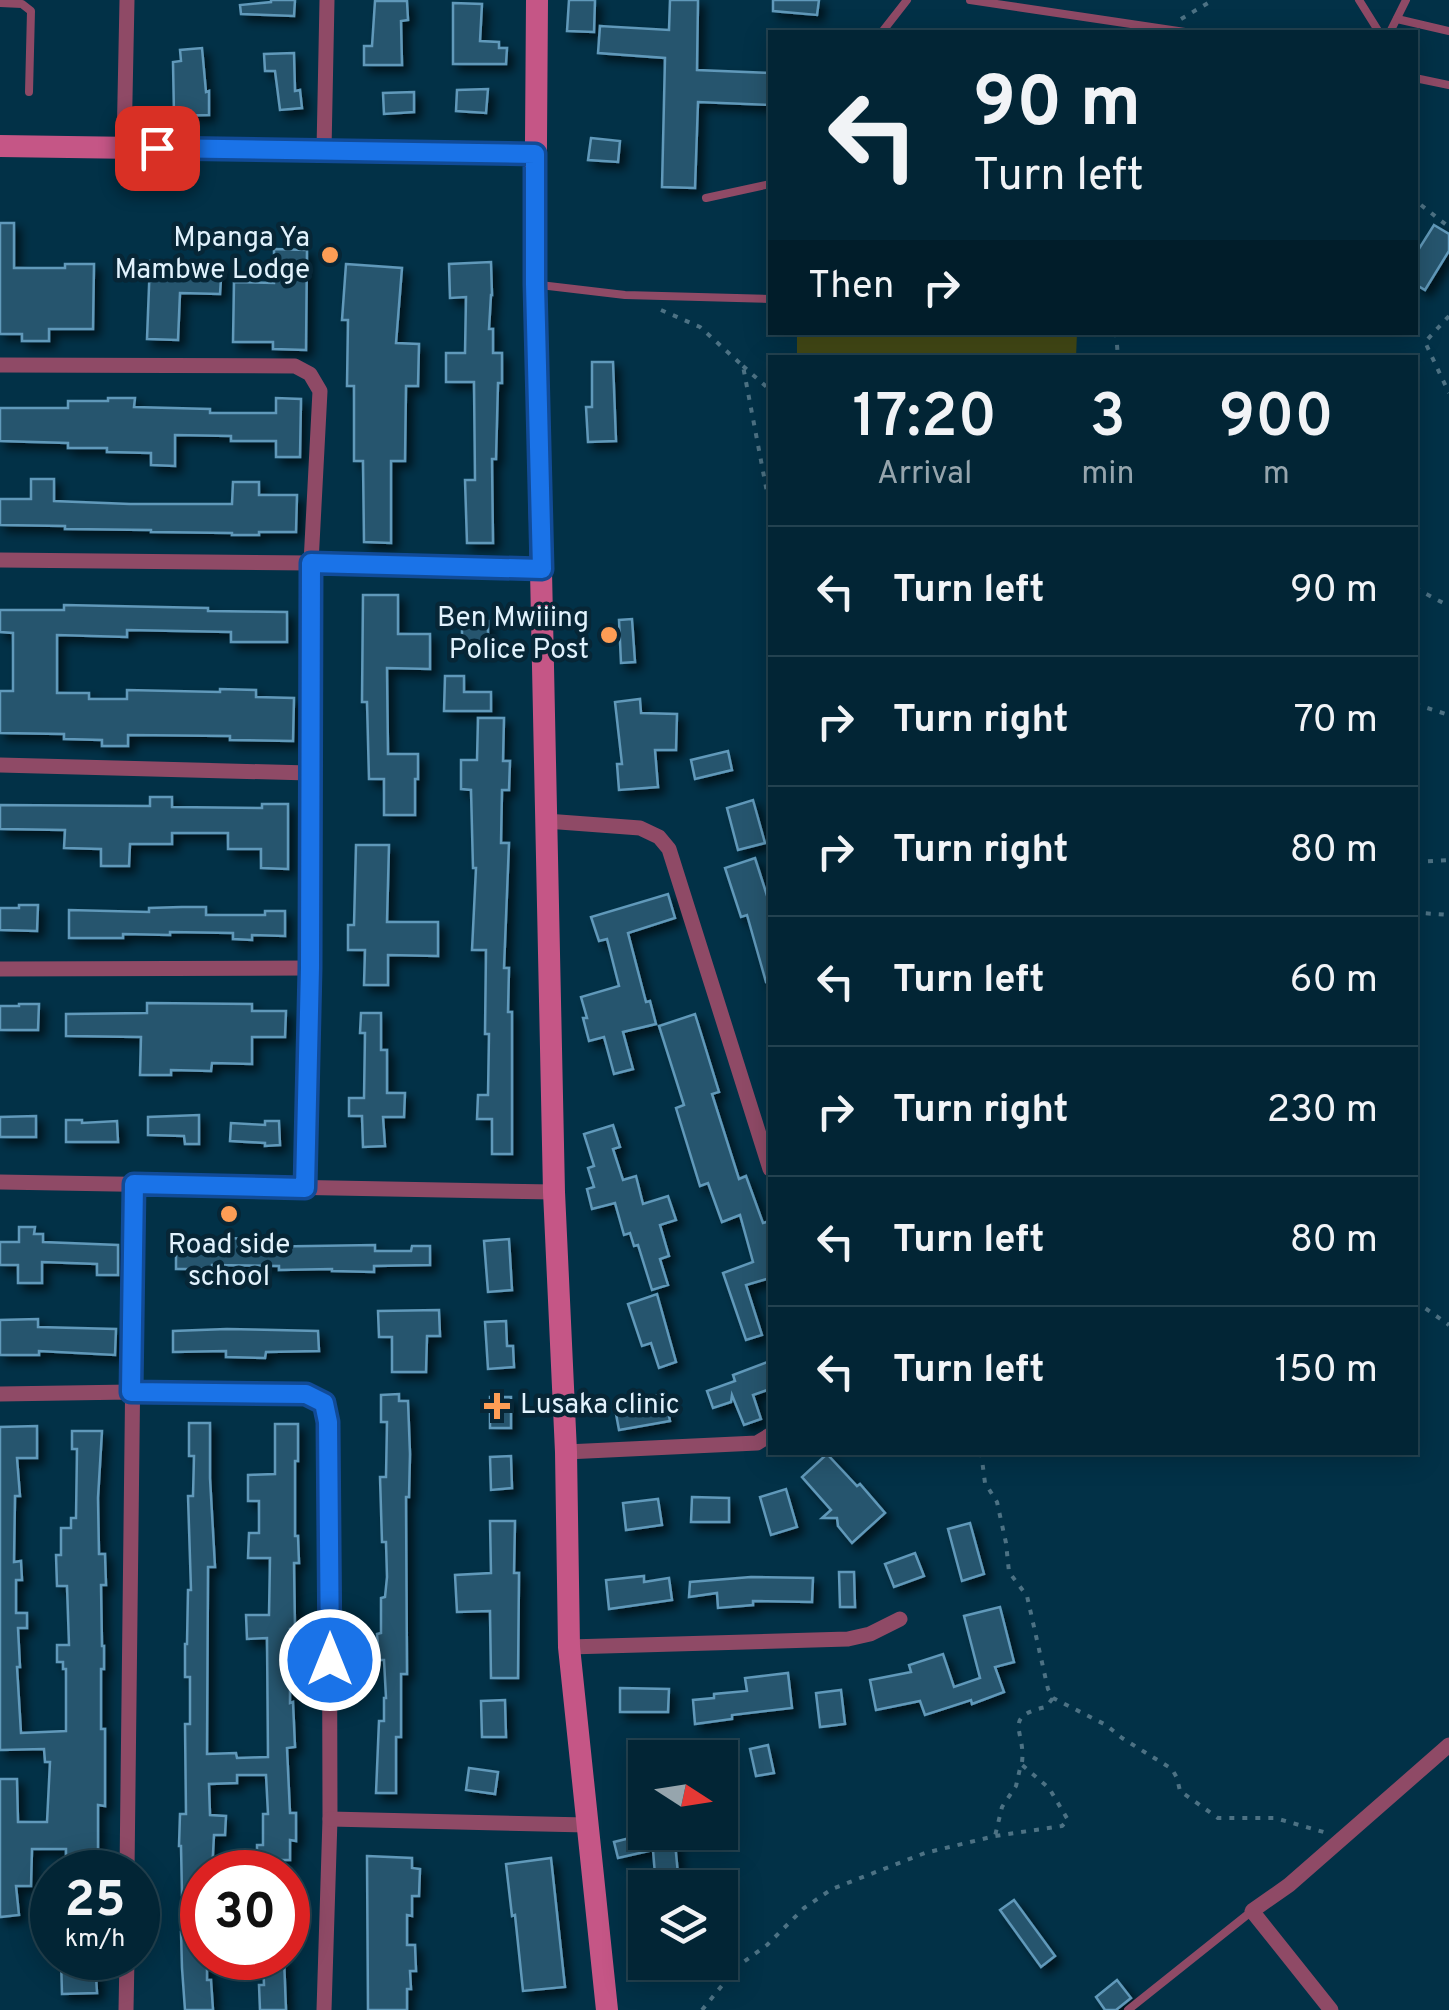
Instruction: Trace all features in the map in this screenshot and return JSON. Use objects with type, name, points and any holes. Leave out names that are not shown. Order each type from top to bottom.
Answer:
[{"type":"main road","points":[[537,0],[535,284],[554,1192],[566,1452],[569,1647],[606,2010]]},
{"type":"main road","points":[[0,146],[535,154]]},
{"type":"street","points":[[124,147],[126,0]]},
{"type":"street","points":[[324,150],[327,0]]},
{"type":"street","points":[[0,365],[295,366],[310,374],[320,391],[311,563],[305,1188]]},
{"type":"street","points":[[0,560],[542,569]]},
{"type":"street","points":[[0,764],[309,772]]},
{"type":"street","points":[[546,821],[640,828],[658,837],[668,849],[768,1162]]},
{"type":"street","points":[[0,969],[310,968]]},
{"type":"street","points":[[0,1182],[554,1192]]},
{"type":"street","points":[[128,1850],[134,1184]]},
{"type":"street","points":[[0,1394],[306,1394],[324,1403],[328,1422],[330,1819],[324,2010]]},
{"type":"street","points":[[566,1452],[757,1443],[768,1436]]},
{"type":"street","points":[[569,1647],[848,1639],[870,1634],[900,1618]]},
{"type":"street","points":[[1332,2010],[1252,1911],[1289,1884],[1449,1746]]},
{"type":"street","points":[[330,1819],[587,1825]]},
{"type":"street","points":[[126,2010],[127,1980]]},
{"type":"lane","points":[[884,30],[907,0]]},
{"type":"lane","points":[[970,0],[1174,30]]},
{"type":"lane","points":[[1359,0],[1378,30]]},
{"type":"lane","points":[[1391,30],[1406,0]]},
{"type":"lane","points":[[0,3],[22,4],[31,10],[29,92]]},
{"type":"lane","points":[[1396,20],[1449,32]]},
{"type":"lane","points":[[1108,30],[1110,21]]},
{"type":"lane","points":[[1418,79],[1449,85]]},
{"type":"lane","points":[[706,198],[768,184]]},
{"type":"lane","points":[[535,284],[625,295],[768,300]]},
{"type":"lane","points":[[1128,2010],[1252,1911]]},
{"type":"path","points":[[1164,28],[1213,0]]},
{"type":"path","points":[[1420,205],[1449,227]]},
{"type":"path","points":[[625,295],[700,327],[768,388]]},
{"type":"path","points":[[1449,316],[1425,342],[1449,393]]},
{"type":"path","points":[[743,366],[768,497]]},
{"type":"path","points":[[1418,590],[1449,606]]},
{"type":"path","points":[[1418,705],[1449,715]]},
{"type":"path","points":[[1418,862],[1449,860]]},
{"type":"path","points":[[1418,910],[1449,914]]},
{"type":"path","points":[[1418,1304],[1449,1325]]},
{"type":"path","points":[[981,1455],[985,1483],[997,1502],[1009,1572],[1027,1596],[1053,1698],[1106,1725],[1172,1770],[1180,1790],[1218,1818],[1275,1818],[1332,1834],[1346,1834]]},
{"type":"path","points":[[994,1836],[1002,1807],[1016,1786],[1021,1764],[1020,1719],[1028,1711],[1046,1707],[1053,1698]]},
{"type":"path","points":[[702,2010],[738,1966],[767,1945],[804,1908],[832,1889],[925,1853],[994,1836],[1062,1826],[1068,1820],[1049,1788],[1021,1764]]},
{"type":"green space","points":[[797,335],[1077,335],[1076,355],[797,355]]},
{"type":"building","points":[[295,0],[294,16],[241,14],[240,5]]},
{"type":"building","points":[[569,0],[595,0],[594,32],[567,31]]},
{"type":"building","points":[[670,0],[698,0],[697,70],[768,73],[768,105],[698,102],[695,188],[662,187],[665,58],[598,53],[600,26],[669,30]]},
{"type":"building","points":[[773,0],[819,0],[817,15],[773,11]]},
{"type":"building","points":[[375,1],[407,1],[408,20],[401,21],[402,65],[364,65],[364,46],[372,46]]},
{"type":"building","points":[[453,3],[482,4],[480,41],[499,42],[499,48],[507,48],[506,64],[453,64]]},
{"type":"building","points":[[202,48],[209,115],[174,116],[173,62],[181,61],[180,50]]},
{"type":"building","points":[[294,53],[295,91],[300,90],[302,108],[280,110],[275,71],[265,71],[264,54]]},
{"type":"building","points":[[488,89],[486,113],[456,111],[457,90]]},
{"type":"building","points":[[414,92],[414,112],[384,114],[383,93]]},
{"type":"building","points":[[591,138],[620,141],[618,162],[588,160]]},
{"type":"building","points":[[0,223],[14,223],[14,268],[94,264],[93,329],[49,329],[49,341],[22,341],[22,334],[0,334]]},
{"type":"building","points":[[1434,225],[1449,234],[1449,251],[1425,290],[1418,286],[1418,250]]},
{"type":"building","points":[[274,249],[307,250],[306,350],[273,349],[273,342],[233,342],[234,282],[274,283]]},
{"type":"building","points":[[150,261],[222,263],[220,294],[180,293],[178,340],[147,339]]},
{"type":"building","points":[[491,262],[489,329],[493,329],[493,353],[502,353],[496,459],[492,459],[493,543],[467,543],[465,480],[475,480],[474,382],[446,382],[446,353],[465,353],[466,297],[450,298],[449,264]]},
{"type":"building","points":[[346,264],[402,268],[396,343],[419,344],[418,386],[406,386],[405,461],[391,461],[391,543],[364,542],[363,461],[354,461],[354,386],[347,386],[348,320],[342,320]]},
{"type":"building","points":[[592,362],[613,362],[616,441],[588,442],[586,407],[592,407]]},
{"type":"building","points":[[135,398],[134,407],[210,409],[210,413],[276,413],[276,398],[301,399],[300,457],[276,457],[276,441],[231,441],[231,436],[175,435],[175,466],[151,465],[151,453],[68,448],[68,443],[0,441],[0,408],[68,408],[68,401]]},
{"type":"building","points":[[31,479],[54,479],[54,501],[130,504],[232,504],[233,482],[259,482],[259,495],[297,495],[296,532],[232,535],[0,525],[0,499],[31,499]]},
{"type":"building","points":[[363,595],[398,595],[398,634],[430,634],[430,669],[387,668],[388,754],[418,754],[415,815],[384,815],[384,779],[369,779],[367,702],[362,702]]},
{"type":"building","points":[[64,605],[287,612],[287,642],[231,642],[231,632],[127,630],[127,637],[57,635],[57,693],[89,693],[89,699],[127,699],[127,690],[256,690],[256,697],[294,698],[293,741],[128,735],[128,746],[102,746],[102,740],[64,739],[64,734],[0,733],[0,691],[13,691],[13,633],[0,632],[0,610],[64,610]]},
{"type":"building","points":[[632,619],[635,662],[621,663],[619,620]]},
{"type":"building","points":[[462,621],[488,621],[488,651],[462,651]]},
{"type":"building","points":[[445,676],[464,676],[464,692],[491,692],[491,711],[444,711]]},
{"type":"building","points":[[640,699],[641,713],[677,714],[676,750],[655,750],[658,787],[619,790],[617,764],[622,764],[615,702]]},
{"type":"building","points":[[478,718],[504,718],[503,761],[510,761],[509,790],[502,790],[501,843],[509,843],[504,968],[509,968],[508,1012],[512,1012],[512,1154],[492,1154],[492,1119],[477,1119],[478,1095],[488,1095],[486,950],[472,950],[476,868],[471,790],[461,789],[461,760],[477,760]]},
{"type":"building","points":[[728,751],[732,770],[695,779],[691,760]]},
{"type":"building","points":[[150,797],[172,797],[172,807],[262,808],[262,804],[288,804],[288,869],[261,868],[261,849],[228,849],[228,833],[172,833],[172,844],[130,844],[129,866],[101,866],[101,849],[64,848],[65,830],[0,829],[0,805],[150,806]]},
{"type":"building","points":[[753,800],[765,843],[738,850],[727,808]]},
{"type":"building","points":[[356,845],[389,845],[387,922],[438,922],[438,956],[388,955],[388,985],[364,985],[365,950],[348,950],[348,925],[354,925]]},
{"type":"building","points":[[755,858],[768,899],[768,982],[747,915],[741,917],[725,868]]},
{"type":"building","points":[[668,894],[675,918],[628,933],[646,1002],[650,1001],[656,1024],[623,1032],[633,1069],[614,1074],[604,1037],[589,1041],[583,1018],[587,1018],[581,997],[619,986],[607,939],[599,941],[591,917]]},
{"type":"building","points":[[38,905],[37,931],[0,930],[0,908]]},
{"type":"building","points":[[206,907],[206,915],[285,911],[285,936],[252,935],[252,940],[233,939],[233,933],[170,932],[123,934],[123,938],[69,938],[69,910],[149,912],[149,908]]},
{"type":"building","points":[[147,1003],[252,1004],[252,1011],[286,1011],[285,1037],[252,1037],[252,1064],[212,1063],[211,1071],[171,1070],[171,1075],[140,1075],[141,1037],[66,1036],[66,1014],[147,1013]]},
{"type":"building","points":[[39,1004],[38,1030],[0,1030],[0,1006]]},
{"type":"building","points":[[361,1013],[381,1013],[381,1050],[387,1050],[387,1093],[405,1093],[404,1117],[383,1117],[385,1146],[363,1147],[362,1116],[349,1116],[349,1098],[364,1098],[365,1033],[360,1033]]},
{"type":"building","points":[[695,1014],[719,1092],[712,1094],[739,1179],[746,1176],[763,1223],[768,1222],[768,1279],[746,1285],[762,1335],[746,1340],[723,1273],[753,1262],[740,1215],[722,1222],[708,1183],[700,1186],[676,1108],[684,1105],[659,1026]]},
{"type":"building","points":[[199,1115],[199,1144],[185,1144],[184,1136],[148,1135],[148,1117]]},
{"type":"building","points":[[36,1116],[36,1137],[0,1137],[0,1117]]},
{"type":"building","points":[[66,1120],[117,1121],[118,1142],[66,1142]]},
{"type":"building","points":[[265,1121],[279,1121],[280,1145],[230,1141],[231,1123],[265,1125]]},
{"type":"building","points":[[613,1125],[620,1147],[613,1149],[623,1180],[636,1176],[643,1204],[668,1196],[676,1220],[660,1225],[669,1256],[660,1259],[668,1285],[652,1290],[638,1245],[634,1246],[630,1233],[624,1235],[615,1203],[592,1209],[587,1189],[594,1187],[588,1168],[594,1166],[584,1134]]},
{"type":"building","points":[[19,1227],[35,1227],[34,1234],[43,1234],[43,1242],[118,1245],[118,1275],[97,1275],[97,1264],[42,1262],[42,1283],[18,1283],[18,1265],[0,1265],[0,1242],[19,1242]]},
{"type":"building","points":[[229,1238],[247,1239],[246,1247],[375,1245],[375,1251],[411,1251],[412,1246],[430,1246],[430,1265],[374,1266],[374,1272],[279,1270],[279,1266],[176,1269],[176,1254],[193,1254],[194,1249],[229,1249]]},
{"type":"building","points":[[509,1239],[512,1290],[488,1292],[484,1241]]},
{"type":"building","points":[[657,1294],[676,1362],[659,1368],[651,1343],[642,1346],[628,1304]]},
{"type":"building","points":[[439,1310],[440,1336],[427,1336],[426,1372],[392,1372],[392,1337],[379,1337],[378,1311]]},
{"type":"building","points":[[38,1319],[38,1327],[116,1329],[115,1355],[39,1351],[39,1355],[0,1355],[0,1320]]},
{"type":"building","points":[[506,1321],[507,1346],[513,1346],[514,1367],[488,1369],[485,1322]]},
{"type":"building","points":[[173,1331],[318,1331],[319,1351],[266,1352],[265,1358],[226,1357],[226,1351],[173,1352]]},
{"type":"building","points":[[768,1362],[768,1390],[753,1395],[761,1419],[744,1425],[732,1395],[731,1402],[713,1408],[707,1391],[735,1381],[733,1375]]},
{"type":"building","points":[[399,1394],[399,1401],[408,1401],[410,1454],[406,1497],[407,1674],[401,1674],[396,1793],[376,1793],[379,1721],[384,1721],[386,1698],[384,1660],[379,1660],[377,1634],[381,1633],[381,1598],[385,1597],[387,1577],[380,1477],[386,1477],[387,1422],[381,1422],[381,1395]]},
{"type":"building","points":[[665,1394],[670,1421],[619,1430],[614,1403]]},
{"type":"building","points":[[490,1397],[511,1397],[511,1428],[490,1428]]},
{"type":"building","points":[[189,1423],[210,1423],[215,1567],[208,1567],[207,1754],[268,1757],[267,1638],[247,1639],[246,1615],[269,1615],[270,1558],[248,1558],[249,1533],[259,1533],[259,1501],[248,1501],[248,1475],[275,1474],[275,1424],[298,1424],[295,1536],[299,1563],[294,1563],[295,1629],[290,1629],[290,1703],[293,1702],[295,1747],[287,1748],[290,1813],[296,1813],[296,1841],[290,1840],[290,1850],[257,1850],[257,1845],[263,1845],[263,1814],[268,1814],[266,1775],[237,1775],[237,1783],[209,1784],[210,1815],[226,1816],[225,1835],[214,1835],[213,1850],[181,1850],[179,1846],[180,1814],[186,1814],[185,1724],[190,1724],[185,1644],[191,1590],[188,1496],[193,1496],[194,1456],[189,1456]]},
{"type":"building","points":[[37,1426],[37,1458],[17,1458],[20,1496],[15,1496],[14,1562],[21,1561],[22,1580],[16,1580],[16,1613],[27,1613],[27,1628],[18,1628],[21,1733],[66,1731],[66,1669],[63,1662],[57,1662],[57,1645],[69,1645],[67,1586],[57,1586],[56,1555],[61,1555],[61,1528],[71,1528],[71,1518],[76,1518],[77,1449],[72,1449],[72,1431],[102,1431],[99,1554],[105,1554],[106,1585],[101,1585],[105,1806],[98,1805],[98,1850],[30,1850],[30,1886],[16,1886],[19,1915],[0,1917],[0,1779],[17,1779],[18,1822],[47,1822],[50,1762],[45,1762],[44,1749],[0,1750],[0,1427]]},
{"type":"building","points":[[828,1455],[885,1513],[852,1543],[838,1526],[837,1518],[822,1518],[831,1510],[802,1477]]},
{"type":"building","points":[[511,1456],[512,1488],[491,1490],[490,1457]]},
{"type":"building","points":[[786,1489],[797,1527],[771,1535],[760,1497]]},
{"type":"building","points":[[692,1497],[729,1498],[729,1522],[691,1522]]},
{"type":"building","points":[[658,1499],[662,1525],[626,1530],[623,1503]]},
{"type":"building","points":[[490,1521],[515,1521],[514,1573],[519,1573],[518,1678],[491,1678],[490,1611],[457,1612],[455,1575],[491,1573]]},
{"type":"building","points":[[970,1523],[984,1574],[962,1581],[948,1529]]},
{"type":"building","points":[[915,1553],[924,1576],[894,1587],[885,1564]]},
{"type":"building","points":[[839,1572],[854,1572],[855,1607],[840,1607]]},
{"type":"building","points":[[644,1576],[644,1582],[669,1578],[672,1600],[609,1609],[606,1580]]},
{"type":"building","points":[[751,1577],[813,1578],[812,1602],[753,1601],[753,1605],[718,1608],[717,1593],[689,1597],[690,1582]]},
{"type":"building","points":[[1000,1607],[1014,1662],[995,1667],[1004,1692],[925,1715],[920,1701],[876,1710],[870,1680],[911,1672],[909,1665],[943,1654],[954,1687],[980,1678],[964,1616]]},
{"type":"building","points":[[788,1673],[792,1708],[695,1724],[693,1700],[747,1691],[745,1678]]},
{"type":"building","points":[[620,1688],[669,1689],[668,1712],[620,1712]]},
{"type":"building","points":[[841,1690],[845,1724],[820,1727],[816,1693]]},
{"type":"building","points":[[505,1700],[506,1737],[482,1737],[481,1701]]},
{"type":"building","points":[[768,1745],[774,1773],[756,1776],[750,1749]]},
{"type":"building","points":[[469,1768],[498,1772],[495,1794],[466,1790]]},
{"type":"building","points":[[628,1838],[628,1850],[653,1850],[618,1858],[614,1842]]},
{"type":"building","points":[[653,1850],[676,1850],[678,1870],[655,1870]]},
{"type":"building","points":[[367,1856],[412,1858],[412,1868],[420,1869],[419,1896],[412,1896],[412,1916],[407,1915],[407,1945],[415,1945],[416,1971],[410,1971],[407,2010],[368,2010]]},
{"type":"building","points":[[551,1858],[565,1987],[523,1991],[506,1864]]},
{"type":"building","points":[[1014,1900],[1055,1956],[1041,1967],[1000,1910]]},
{"type":"building","points":[[62,1980],[96,1980],[97,1993],[62,1994]]},
{"type":"building","points":[[183,1980],[211,1980],[213,2010],[185,2010]]},
{"type":"building","points":[[264,1980],[285,1980],[286,2010],[260,2010],[259,1985],[264,1985]]},
{"type":"building","points":[[1117,1980],[1131,1998],[1116,2010],[1105,2010],[1096,1997]]},
{"type":"place","name":"Mpanga Ya Mambwe Lodge","points":[[330,255]]},
{"type":"place","name":"Ben Mwiiing Police Post","points":[[609,635]]},
{"type":"place","name":"Road side school","points":[[229,1214]]},
{"type":"place","name":"Lusaka clinic","points":[[497,1406]]},
{"type":"route","points":[[157,148],[535,154],[542,569],[311,563],[305,1188],[134,1184],[131,1392],[306,1394],[324,1403],[328,1422],[330,1660]]}]
